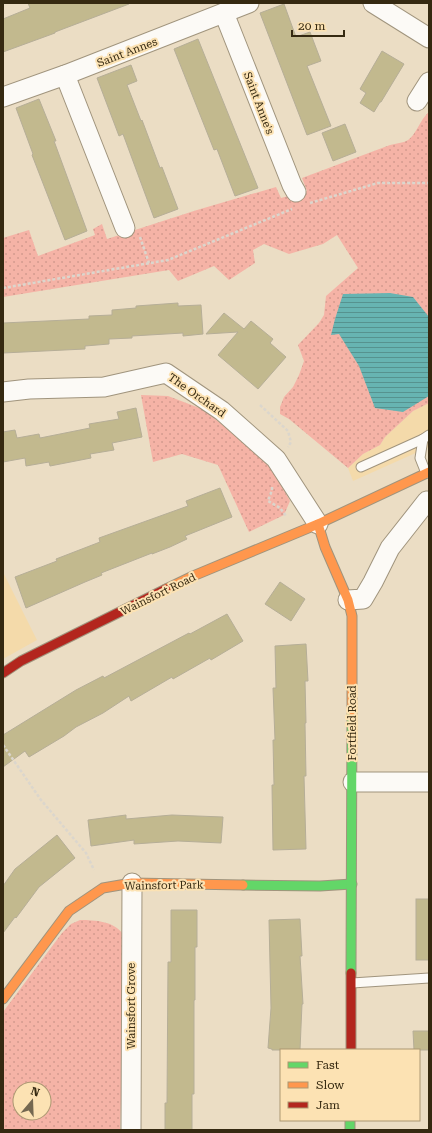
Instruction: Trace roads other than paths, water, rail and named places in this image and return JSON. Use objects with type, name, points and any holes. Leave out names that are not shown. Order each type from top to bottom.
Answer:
[{"type":"street","name":"Saint Annes","points":[[3,97],[65,76],[249,3]]},
{"type":"street","points":[[373,3],[429,38]]},
{"type":"street","name":"Saint Anne's","points":[[224,13],[299,202]]},
{"type":"street","points":[[65,76],[131,229]]},
{"type":"street","points":[[417,101],[429,82]]},
{"type":"street","name":"The Orchard","points":[[3,392],[29,389],[104,386],[166,373],[222,412],[276,459],[318,524]]},
{"type":"street","points":[[318,524],[428,472]]},
{"type":"street","points":[[348,600],[363,599],[390,548],[427,501]]},
{"type":"street","name":"Fortfield Road","points":[[318,524],[325,547],[348,600],[352,616],[351,1049]]},
{"type":"street","name":"Wainsfort Road","points":[[3,673],[21,661],[193,576],[318,524]]},
{"type":"street","points":[[352,782],[429,782]]},
{"type":"street","name":"Wainsfort Park","points":[[3,999],[69,911],[103,888],[132,882],[320,886],[352,884]]},
{"type":"street","name":"Wainsfort Grove","points":[[131,1130],[132,882]]},
{"type":"lane","points":[[361,467],[426,437]]},
{"type":"lane","points":[[426,437],[420,458],[428,472]]},
{"type":"lane","points":[[352,983],[429,978]]},
{"type":"water","points":[[390,293],[413,297],[429,317],[429,396],[403,412],[375,408],[359,366],[339,334],[331,335],[343,294]]}]
